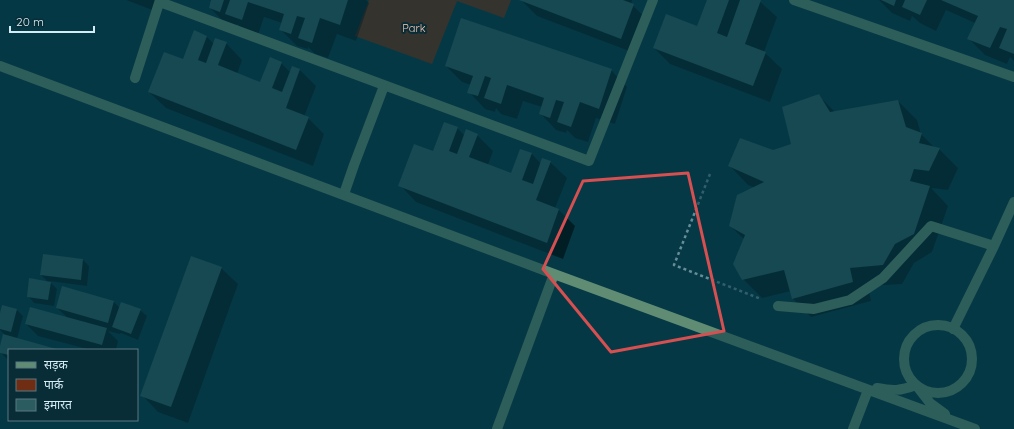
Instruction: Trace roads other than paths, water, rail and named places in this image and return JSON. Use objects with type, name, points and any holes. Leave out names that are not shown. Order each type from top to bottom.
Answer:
[{"type":"street","points":[[135,78],[160,1],[384,86],[589,161],[653,0]]},
{"type":"street","points":[[794,0],[1014,77]]},
{"type":"street","points":[[0,66],[554,274],[975,429]]},
{"type":"street","points":[[344,194],[384,86]]},
{"type":"street","points":[[953,329],[1014,202]]},
{"type":"street","points":[[778,306],[814,309],[850,300],[883,278],[931,226],[994,246]]},
{"type":"street","points":[[497,429],[554,274]]},
{"type":"street","points":[[916,385],[925,390],[937,393],[948,391],[958,386],[966,378],[972,356],[969,344],[962,335],[943,325],[924,327],[909,340],[905,349],[904,359],[905,368],[909,377],[930,403],[963,424]]},
{"type":"street","points":[[855,384],[893,391],[904,390],[916,385]]},
{"type":"street","points":[[853,429],[868,390]]},
{"type":"park label","name":"Park","points":[[414,28]]}]
